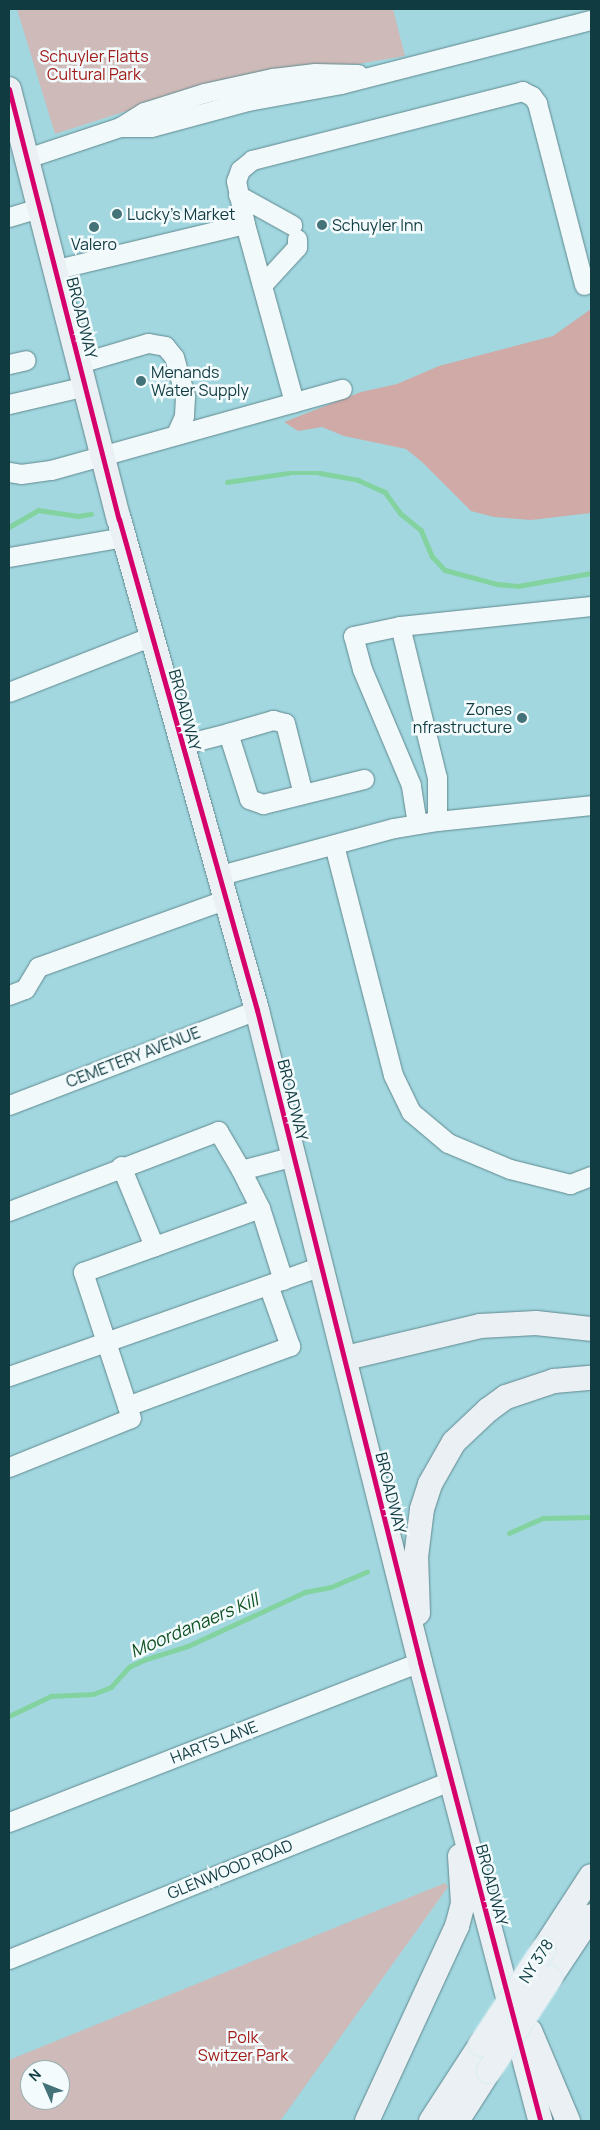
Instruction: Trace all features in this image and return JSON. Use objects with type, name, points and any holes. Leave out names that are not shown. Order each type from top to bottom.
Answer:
[{"type":"main road","name":"BROADWAY","points":[[9,89],[57,269],[124,537],[217,876],[257,1010],[346,1358],[420,1662],[540,2121]]},
{"type":"main road","points":[[346,1358],[480,1326],[536,1323],[591,1329]]},
{"type":"main road","points":[[420,1662],[418,1533],[430,1484],[441,1462],[470,1425],[506,1397],[554,1380],[591,1378]]},
{"type":"main road","points":[[367,2121],[460,1916],[463,1883],[452,1780]]},
{"type":"main road","name":"NY 378","points":[[431,2121],[591,1876]]},
{"type":"main road","name":"NY 378","points":[[552,1984],[591,1916]]},
{"type":"main road","points":[[492,1936],[568,2121]]},
{"type":"main road","points":[[456,2121],[552,1984],[591,1944]]},
{"type":"street","points":[[27,158],[120,127],[144,112],[249,83],[315,73],[372,75],[591,20]]},
{"type":"street","points":[[294,402],[238,195],[238,174],[252,160],[525,92],[536,103],[584,285]]},
{"type":"street","points":[[238,195],[294,232],[297,247],[262,285]]},
{"type":"street","points":[[9,217],[40,207]]},
{"type":"street","points":[[57,269],[245,224]]},
{"type":"street","points":[[80,362],[148,343],[165,346],[172,353],[184,389],[184,416],[176,434]]},
{"type":"street","points":[[9,404],[86,386]]},
{"type":"street","points":[[9,472],[21,474],[51,470],[342,389]]},
{"type":"street","points":[[9,557],[124,537]]},
{"type":"street","points":[[417,824],[411,785],[362,669],[353,636],[400,626],[591,606]]},
{"type":"street","points":[[400,626],[438,778],[438,820]]},
{"type":"street","points":[[9,692],[152,636]]},
{"type":"street","points":[[181,745],[273,720],[284,723],[303,794]]},
{"type":"street","points":[[228,733],[249,799],[262,804],[364,778]]},
{"type":"street","points":[[217,876],[334,844],[438,820],[591,805]]},
{"type":"street","points":[[334,844],[393,1075],[410,1112],[448,1143],[510,1169],[570,1184],[591,1176]]},
{"type":"street","points":[[9,995],[26,989],[38,967],[224,900]]},
{"type":"street","name":"CEMETERY AVENUE","points":[[9,1105],[257,1010]]},
{"type":"street","points":[[9,1211],[121,1166],[218,1131],[241,1170],[260,1208],[290,1346],[127,1406]]},
{"type":"street","points":[[241,1170],[294,1156]]},
{"type":"street","points":[[121,1166],[154,1246]]},
{"type":"street","points":[[9,1467],[131,1418],[83,1272],[260,1208]]},
{"type":"street","points":[[9,1376],[105,1340],[321,1266]]},
{"type":"street","name":"HARTS LANE","points":[[9,1822],[420,1662]]},
{"type":"street","name":"GLENWOOD ROAD","points":[[9,1958],[452,1780]]},
{"type":"green space","name":"Schuyler Flatts Cultural Park","points":[[17,9],[393,9],[405,56],[358,64],[322,66],[130,110],[55,134]]},
{"type":"green space","name":"Polk Switzer Park","points":[[445,1883],[448,1887],[280,2121],[9,2121],[9,2060]]},
{"type":"shaded area","points":[[591,309],[591,513],[531,520],[494,517],[471,511],[422,462],[406,449],[344,436],[322,427],[298,431],[284,422],[361,392],[397,384],[439,366],[553,336]]},
{"type":"waterway","points":[[227,482],[288,473],[320,473],[358,480],[385,492],[400,513],[421,530],[432,556],[445,570],[497,584],[518,586],[591,573]]},
{"type":"waterway","points":[[9,527],[38,510],[78,516],[91,514]]},
{"type":"waterway","name":"Moordanaers Kill","points":[[509,1533],[543,1518],[591,1517]]},
{"type":"waterway","name":"Moordanaers Kill","points":[[9,1716],[51,1696],[93,1694],[111,1687],[129,1667],[144,1660],[188,1646],[305,1592],[331,1587],[367,1572]]},
{"type":"cycle path","points":[[9,89],[119,519],[257,1010],[420,1662],[540,2121]]},
{"type":"place","name":"Lucky's Market","points":[[117,214]]},
{"type":"place","name":"Schuyler Inn","points":[[322,225]]},
{"type":"place","name":"Valero","points":[[94,227]]},
{"type":"place","name":"Menands Water Supply","points":[[141,381]]},
{"type":"place","name":"Zones nfrastructure","points":[[522,718]]}]
